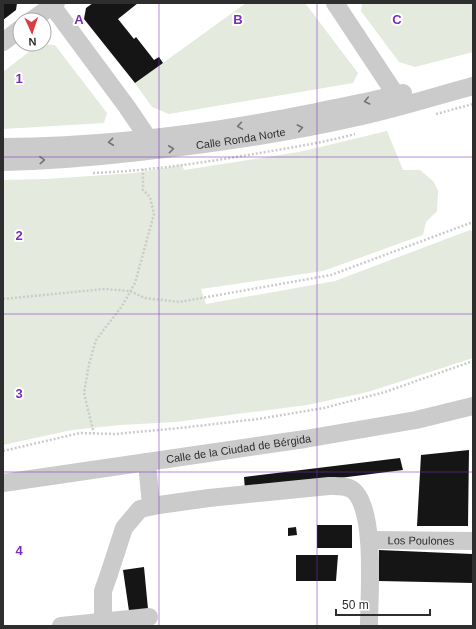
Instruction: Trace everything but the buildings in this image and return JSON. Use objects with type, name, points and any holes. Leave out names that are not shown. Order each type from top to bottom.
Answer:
[{"type":"street","points":[[335,3],[396,95]]},
{"type":"street","points":[[42,12],[53,4],[148,138]]},
{"type":"street","points":[[3,42],[12,35]]},
{"type":"street","name":"Calle Ronda Norte","points":[[3,147],[104,143],[198,133],[265,122],[396,95],[473,75]]},
{"type":"street","name":"Calle Ronda Norte","points":[[3,162],[106,155],[202,145],[268,135],[363,116],[473,86]]},
{"type":"street","name":"Calle de la Ciudad de Bérgida","points":[[3,483],[305,439],[416,420],[473,406]]},
{"type":"street","points":[[147,462],[151,506]]},
{"type":"street","points":[[103,622],[103,591],[124,528],[140,509],[151,506],[280,490],[347,486],[355,491],[362,504],[369,540],[368,626]]},
{"type":"street","name":"Los Poulones","points":[[369,540],[473,542]]},
{"type":"street","points":[[61,626],[149,617]]},
{"type":"path","points":[[94,434],[84,392],[89,364],[96,340],[122,306],[135,283],[154,214],[150,197],[143,190],[143,169]]},
{"type":"path","points":[[3,299],[104,289],[130,291],[145,298],[179,302],[332,275],[473,222]]},
{"type":"path","points":[[3,451],[80,434],[115,434],[180,428],[258,419],[324,408],[385,392],[473,360]]},
{"type":"shaded area","points":[[246,3],[305,3],[358,73],[353,83],[169,114],[152,107],[135,83]]},
{"type":"shaded area","points":[[362,3],[473,3],[473,52],[415,67],[399,62],[361,11]]},
{"type":"shaded area","points":[[52,45],[55,45],[107,113],[104,123],[3,129],[3,72],[29,52],[52,52]]},
{"type":"shaded area","points":[[387,131],[403,170],[420,170],[434,182],[438,191],[437,211],[426,222],[423,235],[323,271],[201,289],[206,304],[335,281],[470,230],[473,232],[473,358],[368,392],[307,405],[176,422],[120,425],[72,430],[3,445],[3,180],[47,179],[134,173],[182,165],[184,170],[299,152]]}]
